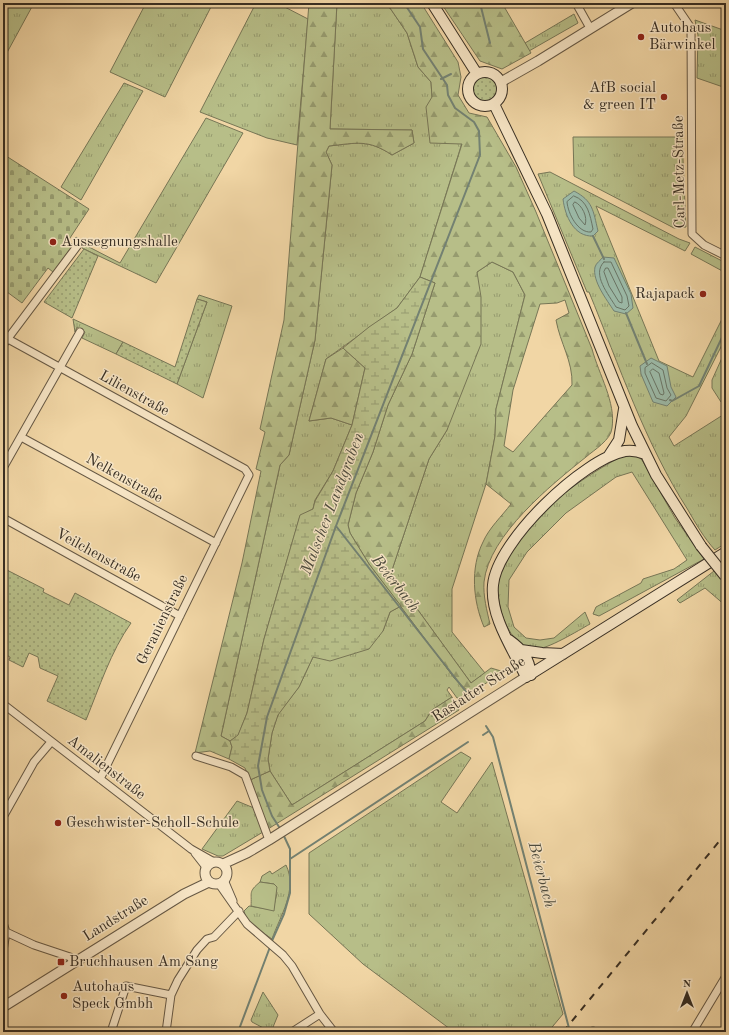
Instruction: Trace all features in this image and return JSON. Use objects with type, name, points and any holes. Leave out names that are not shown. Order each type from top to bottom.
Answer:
[{"type":"main road","points":[[432,3],[477,74]]},
{"type":"main road","points":[[482,72],[493,74],[501,82],[501,96],[494,104],[489,106],[479,105],[471,98],[469,93],[470,82],[477,74],[482,72]]},
{"type":"main road","points":[[494,104],[550,221],[624,409],[645,454],[674,506],[701,546],[726,576]]},
{"type":"main road","points":[[529,676],[499,623],[494,604],[493,585],[497,568],[504,553],[522,529],[556,494],[608,456],[619,440],[624,409]]},
{"type":"main road","points":[[608,456],[636,450],[645,454]]},
{"type":"main road","name":"Rastatter Straße","points":[[529,676],[726,552]]},
{"type":"main road","points":[[508,639],[522,650],[530,664],[529,676]]},
{"type":"main road","points":[[522,650],[542,654],[563,654]]},
{"type":"street","points":[[576,3],[590,28]]},
{"type":"street","points":[[501,82],[632,3]]},
{"type":"street","name":"Carl-Metz-Straße","points":[[674,3],[691,28],[692,234],[704,245],[726,256]]},
{"type":"street","points":[[5,342],[78,245]]},
{"type":"street","points":[[3,468],[80,332]]},
{"type":"street","name":"Lilienstraße","points":[[5,342],[59,367],[248,472]]},
{"type":"street","name":"Nelkenstraße","points":[[21,437],[216,544]]},
{"type":"street","name":"Geranienstraße","points":[[100,780],[248,479],[248,472]]},
{"type":"street","name":"Veilchenstraße","points":[[3,518],[180,616]]},
{"type":"street","name":"Rastatter Straße","points":[[216,873],[529,676]]},
{"type":"street","name":"Amalienstraße","points":[[3,704],[193,851],[216,873]]},
{"type":"street","points":[[3,817],[35,761],[51,742]]},
{"type":"street","points":[[196,756],[231,767],[245,775],[269,840]]},
{"type":"street","points":[[216,873],[247,924],[276,949],[292,966],[320,1014],[334,1032]]},
{"type":"street","name":"Landstraße","points":[[3,1008],[73,962],[216,873]]},
{"type":"street","points":[[166,1032],[171,995],[179,978],[197,950],[239,911]]},
{"type":"street","points":[[3,923],[6,932],[3,951]]},
{"type":"street","points":[[6,932],[34,946],[70,957],[73,962]]},
{"type":"street","points":[[692,1031],[726,976]]},
{"type":"street","points":[[111,1032],[126,986],[171,995]]},
{"type":"street","points":[[292,1032],[320,1014]]},
{"type":"street","points":[[684,1032],[717,1032]]},
{"type":"green space","points":[[3,3],[34,3],[3,60]]},
{"type":"green space","points":[[146,3],[213,3],[165,97],[110,72]]},
{"type":"green space","points":[[256,3],[277,3],[308,19],[297,145],[267,138],[200,112]]},
{"type":"green space","points":[[309,3],[337,3],[330,129],[412,130],[414,143],[392,155],[376,146],[362,143],[329,146],[326,152],[332,165],[315,340],[289,455],[280,465],[221,736],[230,741],[232,747],[229,759],[210,751],[195,753],[242,563],[261,471],[256,469],[265,432],[260,429],[284,320]]},
{"type":"green space","points":[[337,3],[382,3],[390,8],[407,33],[418,67],[431,82],[432,97],[462,143],[420,277],[397,308],[326,359],[309,421],[331,418],[352,425],[333,471],[315,500],[313,509],[300,516],[264,639],[247,713],[238,736],[230,741],[221,736],[280,465],[289,455],[315,340],[332,165],[326,152],[329,146],[362,143],[376,146],[392,155],[414,143],[412,130],[330,129]]},
{"type":"green space","points":[[382,3],[421,3],[458,62],[461,77],[458,95],[469,113],[487,117],[516,167],[592,349],[612,408],[612,428],[609,437],[540,496],[509,529],[497,547],[488,564],[484,582],[485,598],[490,624],[484,627],[475,596],[474,584],[476,563],[486,537],[492,527],[511,504],[486,484],[495,436],[496,409],[525,295],[513,272],[492,262],[477,272],[481,297],[481,344],[447,430],[429,459],[391,573],[471,683],[491,668],[501,671],[501,674],[470,693],[455,679],[369,564],[350,533],[348,525],[356,493],[373,452],[388,405],[412,354],[435,283],[420,277],[462,144],[430,143],[426,107],[432,97],[431,82],[418,67],[407,33],[390,8]],"holes":[[[565,300],[569,313],[556,320],[572,376],[572,385],[513,452],[504,446],[513,390],[540,304],[557,303]]]},
{"type":"green space","points":[[441,3],[502,3],[531,53],[502,69],[480,61]]},
{"type":"green space","points":[[574,14],[578,23],[529,51],[525,43]]},
{"type":"green space","points":[[695,20],[726,31],[726,88],[697,78],[698,35]]},
{"type":"green space","points":[[485,76],[494,80],[498,89],[494,98],[485,102],[476,98],[472,89],[476,80]]},
{"type":"green space","points":[[124,83],[143,91],[81,200],[61,187]]},
{"type":"green space","points":[[206,118],[243,133],[156,283],[82,248],[83,245],[74,240],[76,237],[89,247],[120,263]]},
{"type":"green space","points":[[573,137],[682,137],[686,227],[674,228],[574,176]]},
{"type":"green space","points":[[3,154],[89,209],[68,241],[73,245],[53,272],[48,268],[22,303],[3,289]]},
{"type":"green space","points":[[550,172],[679,239],[690,243],[685,251],[596,206],[659,361],[693,377],[726,311],[726,337],[686,416],[669,437],[674,446],[726,413],[726,526],[723,528],[726,530],[726,543],[715,550],[700,531],[673,484],[646,431],[589,292],[587,292],[538,174]]},
{"type":"green space","points":[[695,247],[726,263],[726,273],[691,254]]},
{"type":"green space","points":[[84,249],[98,256],[72,318],[44,302]]},
{"type":"green space","points":[[492,262],[513,272],[525,295],[496,409],[495,436],[486,484],[452,589],[452,632],[485,673],[471,683],[391,573],[429,459],[447,430],[477,272]]},
{"type":"green space","points":[[420,277],[435,283],[412,354],[388,405],[373,452],[356,493],[348,525],[350,533],[369,564],[401,606],[390,612],[383,631],[369,649],[330,661],[313,657],[299,687],[278,715],[272,733],[268,759],[270,771],[250,780],[245,768],[229,759],[232,747],[230,741],[238,735],[247,713],[264,639],[300,515],[313,509],[315,501],[333,471],[352,425],[365,368],[343,348],[369,327],[397,308]]},
{"type":"green space","points":[[199,295],[232,306],[203,398],[177,384],[207,302],[197,299]]},
{"type":"green space","points":[[197,299],[207,302],[177,384],[116,354],[123,342],[175,367]]},
{"type":"green space","points":[[73,319],[123,342],[116,354],[82,338],[85,332],[77,327],[75,332]]},
{"type":"green space","points":[[343,348],[365,368],[352,425],[331,418],[309,421],[326,359]]},
{"type":"green space","points":[[726,349],[726,398],[721,402],[712,388],[712,380]]},
{"type":"green space","points":[[628,453],[636,455],[642,460],[675,518],[704,559],[599,616],[593,614],[596,607],[641,583],[643,579],[674,569],[687,560],[632,472],[616,477],[566,513],[527,552],[509,580],[508,607],[514,627],[526,638],[540,640],[554,638],[585,612],[590,624],[547,646],[535,649],[526,647],[518,642],[511,634],[499,603],[498,584],[508,555],[517,540],[540,514],[568,490],[598,470]]},
{"type":"green space","points":[[3,568],[44,589],[43,592],[69,605],[75,593],[131,623],[117,645],[86,720],[47,701],[58,676],[40,668],[38,657],[29,653],[23,667],[9,660],[10,657],[3,653]]},
{"type":"green space","points":[[714,571],[726,583],[726,606],[705,588],[680,603],[677,600]]},
{"type":"green space","points":[[401,606],[455,679],[470,695],[464,698],[457,698],[449,687],[447,690],[452,697],[432,710],[425,721],[292,805],[270,771],[268,759],[272,733],[278,714],[299,687],[313,657],[383,631],[390,612]]},
{"type":"green space","points":[[452,697],[459,710],[268,829],[250,780],[270,771],[292,805],[425,721],[432,710]]},
{"type":"green space","points":[[461,752],[471,758],[441,802],[457,813],[492,762],[563,1014],[548,1032],[454,1032],[363,964],[309,914],[309,853]]},
{"type":"green space","points":[[237,801],[254,808],[263,832],[223,856],[218,856],[202,849]]},
{"type":"green space","points":[[286,865],[289,874],[289,893],[272,939],[251,924],[245,916],[244,911],[249,906],[273,910],[277,893],[274,884],[260,882],[262,876],[270,871],[272,874]]},
{"type":"green space","points":[[260,882],[274,884],[277,887],[274,911],[251,906],[252,890]]},
{"type":"green space","points":[[263,992],[278,1015],[271,1032],[252,1022],[251,1020]]},
{"type":"water","points":[[574,191],[585,199],[591,207],[598,231],[593,236],[581,233],[568,218],[563,199]]},
{"type":"water","points":[[603,257],[614,258],[631,294],[633,308],[626,314],[614,311],[598,284],[595,267]]},
{"type":"water","points":[[651,358],[667,366],[671,387],[676,397],[667,406],[653,402],[641,374],[640,366]]},
{"type":"waterway","name":"Malscher Landgraben","points":[[281,830],[272,816],[262,790],[258,766],[267,717],[336,526],[480,155],[479,131],[474,122],[455,108],[448,95],[447,85],[423,49],[420,27],[404,3]]},
{"type":"waterway","points":[[480,3],[490,43]]},
{"type":"waterway","name":"Malscher Landgraben","points":[[441,79],[451,74]]},
{"type":"waterway","points":[[593,236],[604,259]]},
{"type":"waterway","points":[[626,313],[647,364]]},
{"type":"waterway","points":[[670,400],[672,401],[699,386],[726,329]]},
{"type":"waterway","name":"Beierbach","points":[[336,526],[467,693]]},
{"type":"waterway","name":"Beierbach","points":[[486,726],[493,737],[570,1032]]},
{"type":"waterway","name":"Beierbach","points":[[483,735],[489,731]]},
{"type":"waterway","points":[[290,859],[468,742]]},
{"type":"waterway","name":"Malscher Landgraben","points":[[271,943],[284,914],[290,893],[290,849],[283,834]]},
{"type":"waterway","name":"Malscher Landgraben","points":[[238,1032],[270,947]]},
{"type":"railway","points":[[563,1032],[726,833]]},
{"type":"place","name":"Autohaus Bärwinkel","points":[[641,37]]},
{"type":"place","name":"AfB social & green IT","points":[[664,97]]},
{"type":"place","name":"Aussegnungshalle","points":[[53,242]]},
{"type":"place","name":"Rajapack","points":[[703,294]]},
{"type":"place","name":"Geschwister-Scholl-Schule","points":[[58,823]]},
{"type":"place","name":"Bruchhausen Am Sang","points":[[61,962]]},
{"type":"place","name":"Autohaus Speck Gmbh","points":[[64,996]]}]
